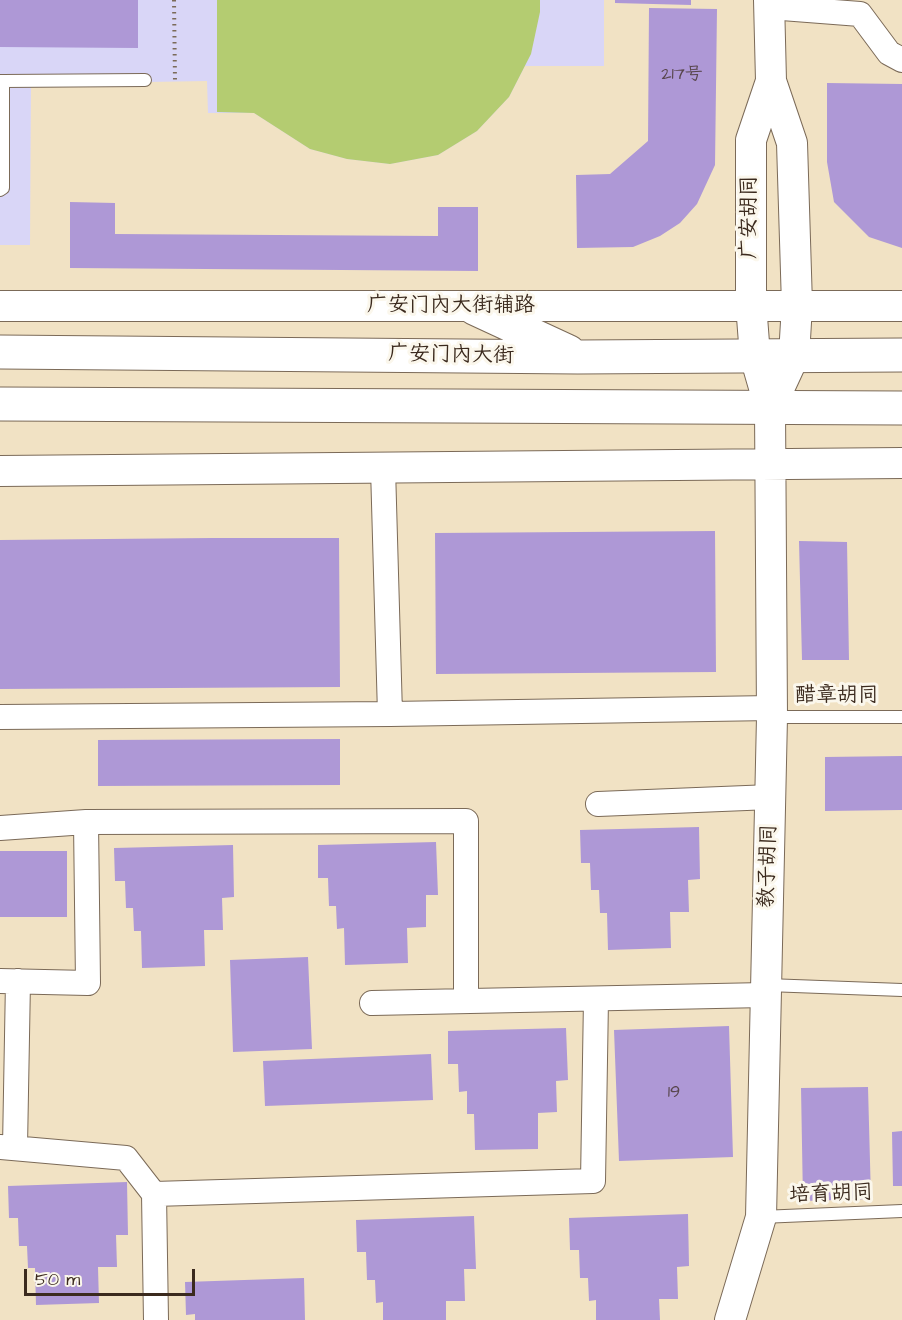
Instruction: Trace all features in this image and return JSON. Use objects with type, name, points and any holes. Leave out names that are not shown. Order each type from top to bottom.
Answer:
[{"type":"main road","points":[[474,308],[578,357]]},
{"type":"main road","name":"广安门内大街","points":[[7,348],[578,357],[902,355]]},
{"type":"main road","points":[[0,404],[902,408]]},
{"type":"street","points":[[769,3],[860,14],[889,53],[902,60]]},
{"type":"street","name":"广安胡同","points":[[769,3],[771,81],[792,143],[797,305],[794,356]]},
{"type":"street","name":"广安胡同","points":[[770,408],[755,356],[750,304],[752,140],[771,81]]},
{"type":"street","name":"广安门内大街辅路","points":[[0,306],[474,308],[750,304],[902,306]]},
{"type":"street","points":[[770,408],[794,356]]},
{"type":"street","name":"教子胡同","points":[[730,1320],[761,1217],[772,712],[770,408]]},
{"type":"street","points":[[0,471],[902,463]]},
{"type":"street","points":[[383,468],[390,714]]},
{"type":"street","points":[[0,717],[772,712]]},
{"type":"street","points":[[598,804],[771,797]]},
{"type":"street","points":[[0,828],[86,822],[466,821],[466,1000]]},
{"type":"street","points":[[86,822],[88,983],[9,981],[8,1147],[126,1158],[154,1194],[156,1320]]},
{"type":"street","points":[[372,1003],[596,999],[766,990]]},
{"type":"street","points":[[154,1194],[593,1181],[596,999]]},
{"type":"lane","points":[[0,190],[3,188],[2,81],[145,80]]},
{"type":"lane","name":"醋章胡同","points":[[772,712],[902,717]]},
{"type":"lane","points":[[766,990],[902,990]]},
{"type":"lane","name":"培育胡同","points":[[761,1217],[902,1211]]},
{"type":"path","points":[[174,0],[175,81]]},
{"type":"shaded area","points":[[0,0],[604,0],[604,66],[525,66],[509,97],[477,131],[438,155],[390,164],[347,159],[310,149],[254,113],[208,113],[207,81],[31,84],[30,245],[0,245]]},
{"type":"green space","points":[[217,0],[540,0],[540,12],[531,54],[509,97],[477,131],[438,155],[390,164],[347,159],[310,149],[254,113],[217,112]]},
{"type":"building","points":[[0,0],[138,0],[138,48],[0,47]]},
{"type":"building","points":[[615,0],[691,0],[691,5],[615,3]]},
{"type":"building","points":[[649,8],[717,9],[715,165],[697,204],[680,223],[660,236],[633,247],[577,248],[576,175],[610,174],[648,141]]},
{"type":"building","points":[[827,83],[902,84],[902,248],[869,237],[834,202],[827,162]]},
{"type":"building","points":[[70,202],[115,203],[115,234],[438,236],[438,207],[478,207],[478,271],[70,268]]},
{"type":"building","points":[[715,531],[716,672],[436,674],[435,533]]},
{"type":"building","points":[[339,538],[340,687],[0,689],[0,540]]},
{"type":"building","points":[[799,541],[847,542],[849,660],[802,660]]},
{"type":"building","points":[[340,739],[340,785],[98,786],[98,740]]},
{"type":"building","points":[[902,756],[902,810],[825,811],[825,757]]},
{"type":"building","points":[[699,827],[700,879],[688,880],[689,912],[670,912],[671,948],[608,950],[607,913],[600,913],[599,890],[591,890],[590,863],[581,863],[580,830]]},
{"type":"building","points":[[436,842],[438,895],[426,895],[426,927],[407,928],[408,963],[345,965],[344,928],[337,929],[336,906],[329,906],[328,878],[318,878],[318,845]]},
{"type":"building","points":[[233,845],[234,897],[222,898],[223,930],[204,930],[205,966],[142,968],[141,931],[134,931],[133,908],[126,908],[125,881],[115,881],[114,848]]},
{"type":"building","points":[[0,851],[67,851],[67,917],[0,917]]},
{"type":"building","points":[[308,957],[312,1049],[233,1052],[230,960]]},
{"type":"building","points":[[729,1026],[733,1157],[619,1161],[614,1030]]},
{"type":"building","points":[[566,1028],[568,1080],[556,1081],[557,1112],[538,1113],[538,1149],[475,1150],[474,1114],[467,1114],[467,1091],[459,1092],[458,1064],[448,1064],[448,1031]]},
{"type":"building","points":[[431,1054],[433,1100],[265,1106],[263,1061]]},
{"type":"building","points":[[868,1087],[871,1199],[803,1201],[801,1088]]},
{"type":"building","points":[[902,1131],[902,1186],[893,1186],[892,1132]]},
{"type":"building","points":[[127,1182],[128,1235],[116,1235],[117,1267],[98,1267],[99,1303],[36,1305],[35,1268],[28,1268],[27,1246],[19,1246],[18,1218],[9,1218],[8,1186]]},
{"type":"building","points":[[688,1214],[689,1266],[677,1267],[678,1299],[659,1299],[660,1320],[596,1320],[596,1300],[589,1301],[588,1278],[580,1278],[579,1250],[570,1250],[569,1218]]},
{"type":"building","points":[[474,1216],[476,1269],[464,1269],[465,1301],[446,1301],[446,1320],[383,1320],[383,1302],[376,1303],[375,1280],[367,1280],[366,1252],[357,1252],[356,1220]]},
{"type":"building","points":[[304,1278],[305,1320],[195,1320],[195,1314],[186,1315],[185,1282]]}]
